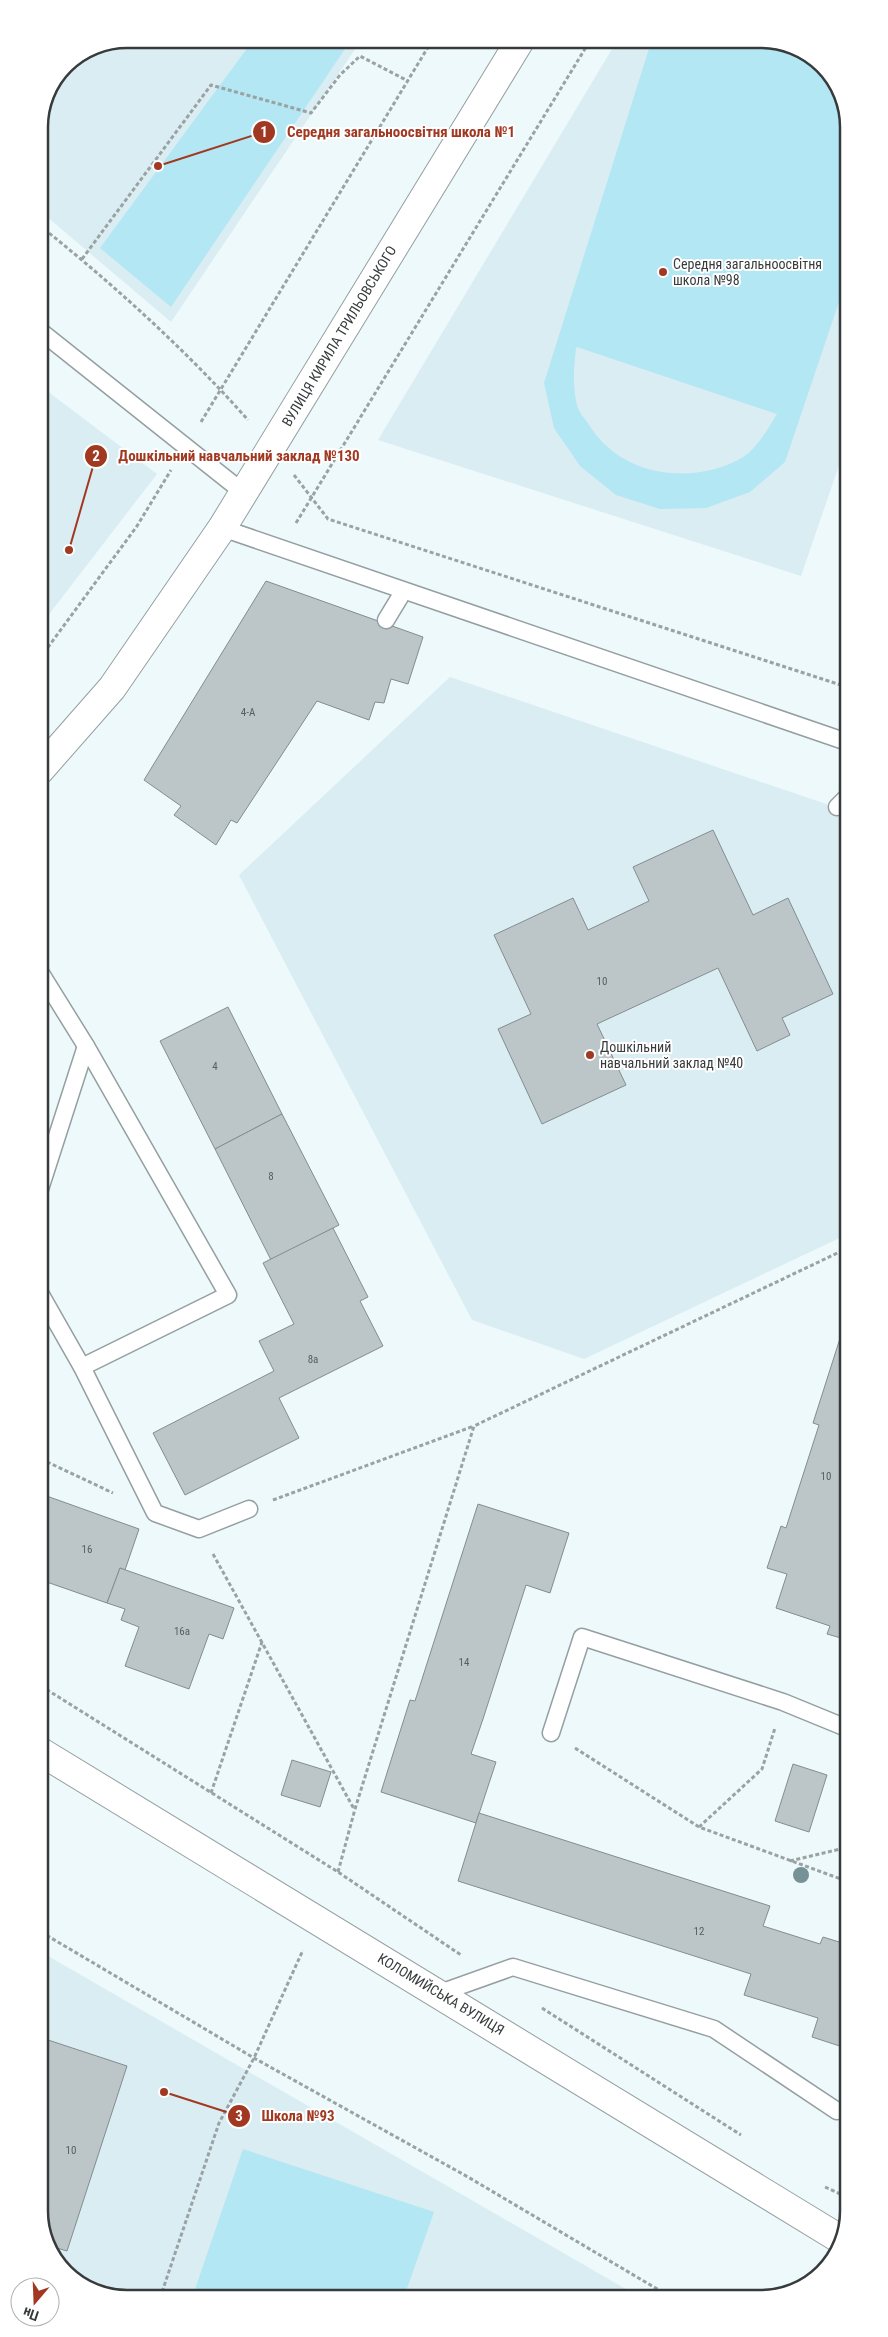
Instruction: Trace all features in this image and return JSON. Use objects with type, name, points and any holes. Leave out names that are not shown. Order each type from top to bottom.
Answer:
[{"type":"main road","name":"ВУЛИЦЯ КИРИЛА ТРИЛЬОВСЬКОГО","points":[[48,761],[112,688],[222,528],[515,48]]},
{"type":"main road","name":"КОЛОМИЙСЬКА ВУЛИЦЯ","points":[[48,1756],[440,1993],[836,2236]]},
{"type":"lane","points":[[48,338],[244,493]]},
{"type":"lane","points":[[222,528],[403,592],[841,740]]},
{"type":"lane","points":[[386,620],[403,592]]},
{"type":"lane","points":[[48,985],[86,1046],[228,1295],[82,1367]]},
{"type":"lane","points":[[48,1164],[86,1046]]},
{"type":"lane","points":[[48,1309],[82,1367],[155,1513],[199,1529],[250,1509]]},
{"type":"lane","points":[[551,1733],[582,1637],[783,1702],[841,1726]]},
{"type":"lane","points":[[440,1993],[513,1967],[714,2029],[837,2111]]},
{"type":"path","points":[[48,647],[136,526],[428,48]]},
{"type":"path","points":[[280,549],[586,48]]},
{"type":"path","points":[[82,259],[211,85],[311,113],[340,75],[360,56],[408,81]]},
{"type":"path","points":[[48,232],[82,259],[221,389],[272,446],[328,520],[841,685]]},
{"type":"path","points":[[250,1509],[474,1426],[841,1251]]},
{"type":"path","points":[[338,1872],[355,1809],[474,1426]]},
{"type":"path","points":[[48,1462],[155,1513]]},
{"type":"path","points":[[199,1529],[355,1809]]},
{"type":"path","points":[[211,1792],[262,1642]]},
{"type":"path","points":[[48,1690],[338,1872],[491,1975]]},
{"type":"path","points":[[698,1827],[762,1769],[783,1702]]},
{"type":"path","points":[[551,1733],[698,1827],[841,1879]]},
{"type":"path","points":[[790,1861],[841,1849]]},
{"type":"path","points":[[48,1936],[254,2058],[468,2177],[659,2290]]},
{"type":"path","points":[[163,2289],[219,2123],[254,2058],[306,1942]]},
{"type":"path","points":[[540,2007],[747,2140]]},
{"type":"path","points":[[822,2186],[841,2194]]},
{"type":"shaded area","points":[[116,48],[356,48],[171,322],[48,218],[48,122],[50,106],[64,79],[87,58]]},
{"type":"shaded area","points":[[247,48],[346,48],[171,307],[100,248]]},
{"type":"shaded area","name":"Середня загальноосвітня школа №98","points":[[613,48],[777,49],[801,58],[817,71],[827,83],[838,106],[841,127],[841,459],[801,576],[378,440]]},
{"type":"shaded area","points":[[649,48],[766,48],[777,49],[801,58],[817,71],[827,83],[838,106],[840,116],[841,296],[785,462],[750,492],[706,508],[660,509],[616,495],[580,466],[554,428],[544,383]],"holes":[[[576,348],[777,414],[760,440],[750,451],[738,460],[719,468],[678,474],[639,466],[621,457],[604,444],[579,411],[575,398],[574,383]]]},
{"type":"shaded area","points":[[48,392],[157,474],[48,616]]},
{"type":"shaded area","name":"Дошкільний навчальний заклад №40","points":[[450,677],[841,809],[841,1237],[584,1359],[472,1320],[239,875]]},
{"type":"shaded area","points":[[48,1956],[627,2290],[122,2289],[111,2288],[87,2279],[67,2262],[58,2250],[48,2221]]},
{"type":"shaded area","points":[[243,2149],[434,2212],[407,2289],[195,2289]]},
{"type":"building","points":[[266,581],[423,637],[408,684],[391,679],[384,703],[375,702],[369,720],[317,701],[237,823],[231,820],[216,845],[174,815],[181,806],[144,780]]},
{"type":"building","points":[[713,830],[753,915],[788,898],[833,994],[782,1018],[790,1035],[757,1051],[718,968],[597,1024],[626,1085],[542,1124],[498,1029],[531,1014],[494,935],[573,898],[588,930],[649,901],[633,867]]},
{"type":"building","points":[[228,1007],[282,1114],[215,1149],[160,1041]]},
{"type":"building","points":[[282,1114],[339,1225],[271,1260],[215,1149]]},
{"type":"building","points":[[333,1228],[368,1297],[360,1301],[383,1346],[279,1398],[299,1438],[185,1495],[153,1433],[274,1371],[259,1341],[294,1324],[263,1263]]},
{"type":"building","points":[[841,1335],[841,1638],[827,1634],[830,1626],[776,1608],[787,1574],[767,1568],[781,1526],[786,1528],[819,1425],[813,1423]]},
{"type":"building","points":[[48,1496],[139,1529],[125,1570],[120,1568],[107,1603],[48,1582]]},
{"type":"building","points":[[478,1504],[569,1533],[550,1593],[526,1585],[471,1754],[496,1762],[476,1823],[381,1792],[410,1700],[415,1701]]},
{"type":"building","points":[[120,1568],[234,1608],[223,1639],[209,1634],[189,1689],[125,1666],[139,1627],[121,1620],[125,1609],[107,1603]]},
{"type":"building","points":[[292,1760],[331,1772],[320,1807],[281,1795]]},
{"type":"building","points":[[793,1764],[827,1775],[809,1832],[775,1821]]},
{"type":"building","points":[[479,1813],[770,1906],[763,1926],[820,1944],[823,1937],[841,1943],[841,2046],[812,2037],[818,2018],[744,1995],[751,1974],[458,1881]]},
{"type":"building","points":[[48,2040],[127,2066],[67,2251],[57,2248],[48,2221]]},
{"type":"place","name":"Середня загальноосвітня школа №1","points":[[158,166]]},
{"type":"place","name":"Середня загальноосвітня школа №98","points":[[663,272]]},
{"type":"place","name":"Дошкільний навчальний заклад №130","points":[[69,550]]},
{"type":"place","name":"Дошкільний навчальний заклад №40","points":[[590,1055]]},
{"type":"place","name":"Школа №93","points":[[164,2092]]}]
